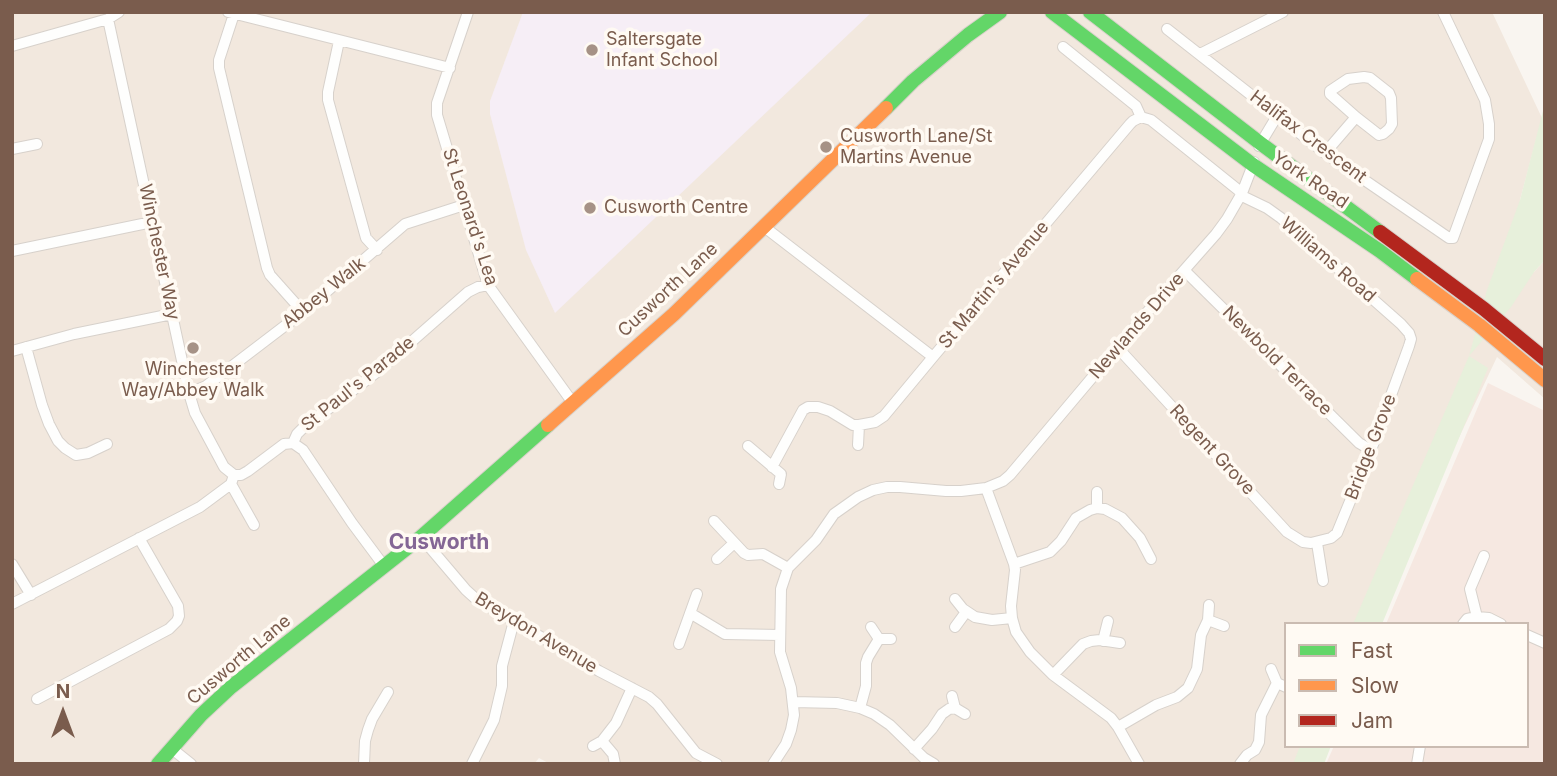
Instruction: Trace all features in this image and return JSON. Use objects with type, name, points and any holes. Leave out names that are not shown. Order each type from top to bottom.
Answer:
[{"type":"main road","name":"Cusworth Lane","points":[[158,764],[201,715],[231,687],[421,537],[674,314],[913,80],[999,12]]},
{"type":"main road","name":"York Road","points":[[1052,12],[1253,165],[1380,251],[1545,380]]},
{"type":"main road","name":"York Road","points":[[1096,14],[1260,143],[1505,325],[1545,359]]},
{"type":"main road","points":[[1082,35],[1096,14]]},
{"type":"street","points":[[12,46],[108,19],[119,12]]},
{"type":"street","name":"St Leonard's Lea","points":[[468,12],[438,103],[437,114],[488,285],[573,403]]},
{"type":"street","points":[[1200,54],[1283,12]]},
{"type":"street","name":"Halifax Crescent","points":[[1167,29],[1325,153],[1449,238],[1453,238],[1489,139],[1489,124],[1485,100],[1443,12]]},
{"type":"street","points":[[303,312],[270,275],[267,268],[219,68],[231,13],[450,68]]},
{"type":"street","name":"Winchester Way","points":[[108,19],[189,393],[195,413],[254,525]]},
{"type":"street","points":[[339,41],[328,100],[366,237],[377,250]]},
{"type":"street","name":"Williams Road","points":[[1063,47],[1136,106],[1141,117],[1151,120],[1241,194],[1281,218],[1409,333]]},
{"type":"street","points":[[1370,78],[1389,93],[1392,124],[1390,129],[1380,135],[1356,117],[1330,94],[1330,91],[1348,79],[1370,78]]},
{"type":"street","name":"Newlands Drive","points":[[986,488],[1010,475],[1227,219],[1241,194],[1260,143],[1278,116]]},
{"type":"street","name":"St Martin's Avenue","points":[[763,226],[933,357],[1130,124],[1141,117]]},
{"type":"street","points":[[1325,153],[1356,117]]},
{"type":"street","points":[[12,149],[40,143]]},
{"type":"street","name":"Abbey Walk","points":[[189,393],[206,386],[303,312],[405,224],[464,205]]},
{"type":"street","points":[[12,251],[152,222]]},
{"type":"street","name":"Newbold Terrace","points":[[1185,271],[1359,443],[1371,450]]},
{"type":"street","name":"St Paul's Parade","points":[[12,604],[200,507],[232,480],[284,444],[293,443],[303,428],[377,372],[468,292],[488,285]]},
{"type":"street","points":[[12,351],[74,334],[172,314]]},
{"type":"street","name":"Bridge Grove","points":[[1314,543],[1331,538],[1337,533],[1409,346],[1409,333]]},
{"type":"street","points":[[26,346],[42,405],[58,441],[76,454],[88,453],[109,443]]},
{"type":"street","name":"Regent Grove","points":[[1118,348],[1287,532],[1303,542],[1314,543]]},
{"type":"street","points":[[772,467],[799,415],[808,407],[824,408],[853,425],[875,422],[884,416],[933,357]]},
{"type":"street","points":[[858,445],[859,425]]},
{"type":"street","points":[[293,443],[303,450],[384,566]]},
{"type":"street","points":[[748,446],[781,474],[779,484]]},
{"type":"street","points":[[773,764],[786,744],[794,715],[794,702],[780,652],[781,589],[788,568],[816,540],[834,514],[873,490],[900,487],[954,491],[986,488],[1014,564],[1012,618],[1016,632],[1030,652],[1053,676],[1103,710],[1118,727],[1139,764]]},
{"type":"street","points":[[1097,492],[1097,508]]},
{"type":"street","points":[[1014,564],[1050,552],[1076,518],[1097,508],[1122,518],[1140,538],[1151,559]]},
{"type":"street","points":[[715,521],[744,553],[763,554],[788,568]]},
{"type":"street","name":"Breydon Avenue","points":[[421,537],[476,599],[657,704],[696,753],[717,764]]},
{"type":"street","points":[[37,699],[169,629],[177,621],[178,606],[139,538]]},
{"type":"street","points":[[717,559],[734,543]]},
{"type":"street","points":[[1314,543],[1324,581]]},
{"type":"street","points":[[1477,617],[1470,589],[1484,556]]},
{"type":"street","points":[[12,564],[31,595]]},
{"type":"street","points":[[679,644],[697,594]]},
{"type":"street","points":[[955,599],[966,612],[975,617],[992,620],[1012,618]]},
{"type":"street","points":[[1118,727],[1156,705],[1177,697],[1188,688],[1197,669],[1201,635],[1208,620],[1209,605]]},
{"type":"street","points":[[955,627],[966,612]]},
{"type":"street","points":[[690,613],[725,634],[780,635]]},
{"type":"street","points":[[1465,622],[1477,617],[1497,622]]},
{"type":"street","points":[[1208,620],[1224,626]]},
{"type":"street","points":[[472,764],[494,720],[502,686],[502,666],[514,621]]},
{"type":"street","points":[[1103,641],[1108,621]]},
{"type":"street","points":[[860,708],[866,686],[868,657],[885,639],[871,627]]},
{"type":"street","points":[[1529,636],[1545,643]]},
{"type":"street","points":[[1053,676],[1083,644],[1091,641],[1120,643]]},
{"type":"street","points":[[1240,764],[1255,750],[1259,742],[1261,715],[1281,685],[1271,669]]},
{"type":"street","points":[[615,764],[613,754],[597,743],[616,723],[632,688]]},
{"type":"street","points":[[364,764],[368,730],[388,690]]},
{"type":"street","points":[[914,749],[942,714],[949,709],[960,711],[952,696]]},
{"type":"street","points":[[794,702],[838,703],[874,714],[934,764]]},
{"type":"street","points":[[171,748],[191,764]]},
{"type":"shaded area","points":[[12,12],[1492,12],[1542,118],[1520,200],[1534,272],[1545,260],[1545,399],[1497,357],[1372,622],[1284,622],[1284,748],[1318,748],[1311,764],[550,764],[539,758],[534,764],[12,764]]},
{"type":"shaded area","points":[[523,12],[872,12],[555,313],[526,250],[490,114],[490,101]]},
{"type":"shaded area","points":[[1488,383],[1545,411],[1545,764],[1326,764],[1333,748],[1529,748],[1529,622],[1387,622]]},
{"type":"green space","points":[[1545,103],[1545,260],[1511,307],[1469,356],[1487,290],[1520,200]]},
{"type":"green space","points":[[1469,356],[1488,368],[1383,622],[1354,622]]},
{"type":"green space","points":[[1299,748],[1330,748],[1324,764],[1293,764]]},
{"type":"traffic: fast","points":[[886,108],[913,81],[1000,12]]},
{"type":"traffic: fast","points":[[1052,12],[1253,165],[1417,279]]},
{"type":"traffic: fast","points":[[1090,12],[1380,232]]},
{"type":"traffic: fast","points":[[158,764],[201,715],[231,687],[421,537],[548,425]]},
{"type":"traffic: slow","points":[[548,425],[674,314],[886,108]]},
{"type":"traffic: slow","points":[[1417,279],[1479,325],[1545,380]]},
{"type":"traffic: jam","points":[[1380,232],[1484,309],[1545,359]]},
{"type":"place","name":"Saltersgate Infant School","points":[[592,50]]},
{"type":"place","name":"Cusworth Lane/St Martins Avenue","points":[[826,147]]},
{"type":"place","name":"Cusworth Centre","points":[[590,208]]},
{"type":"place","name":"Winchester Way/Abbey Walk","points":[[193,348]]},
{"type":"district","name":"Cusworth","points":[[439,543]]}]
